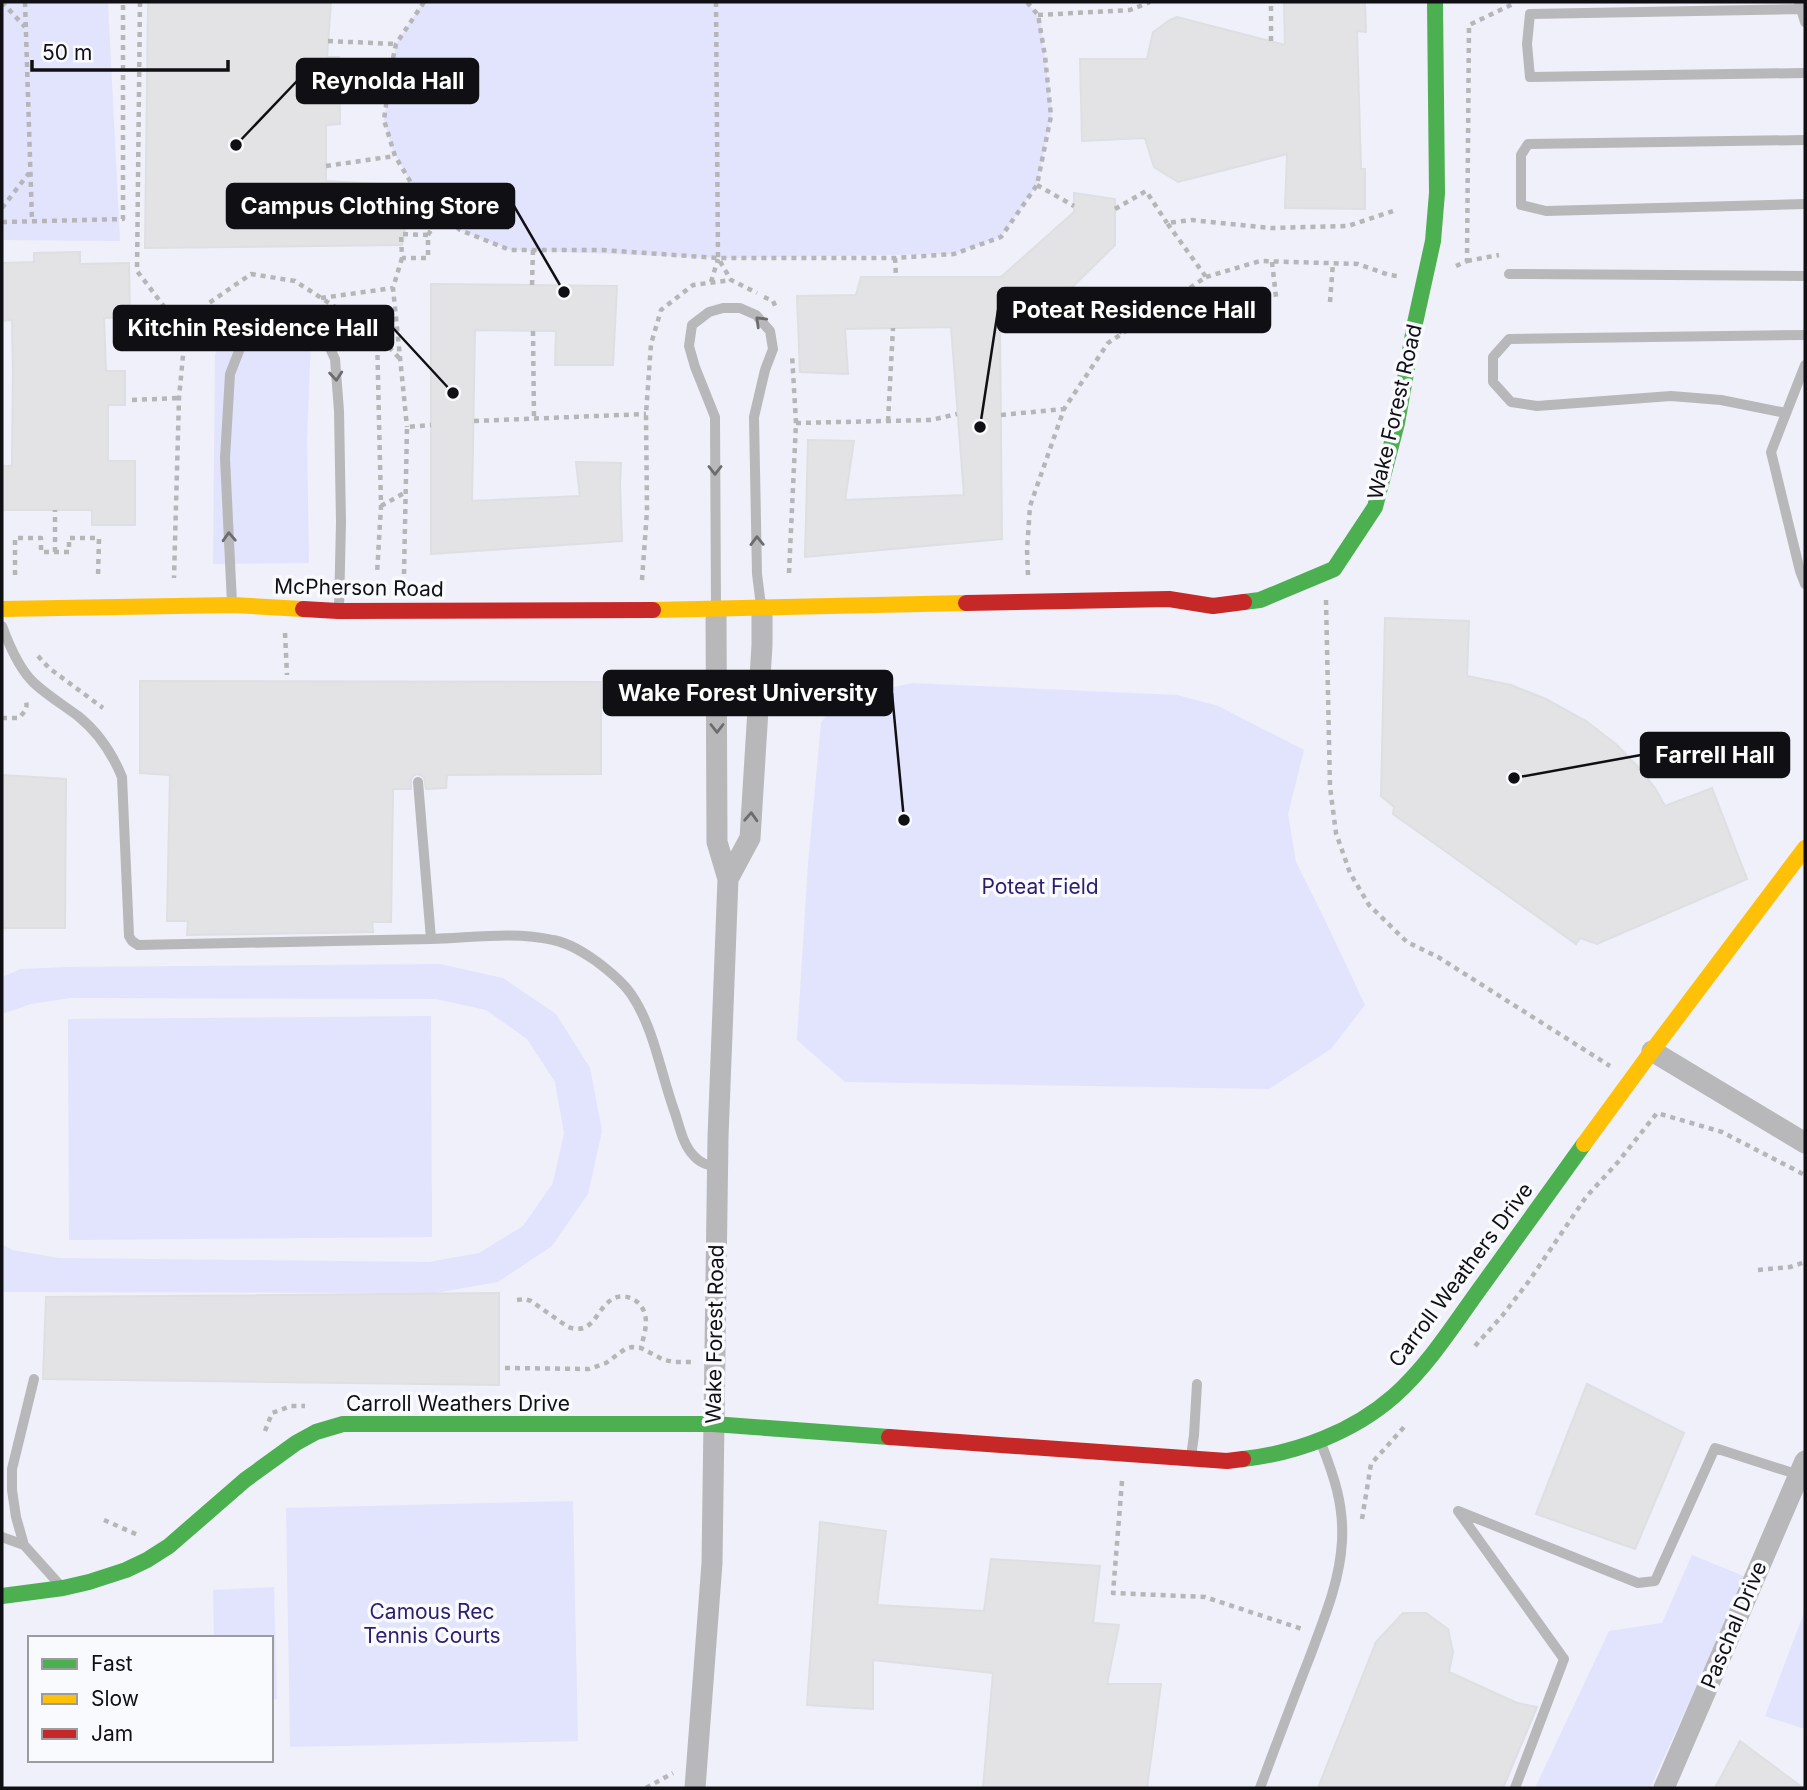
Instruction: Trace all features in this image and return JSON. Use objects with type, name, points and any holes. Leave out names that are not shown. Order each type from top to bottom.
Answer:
[{"type":"street","name":"Wake Forest Road","points":[[695,1788],[712,1563],[718,1167],[727,880],[717,842],[716,610],[1169,598],[1213,606],[1260,600],[1334,569],[1375,507],[1397,424],[1433,241],[1437,193],[1435,2]]},
{"type":"street","name":"McPherson Road","points":[[2,610],[233,606],[338,611],[716,610]]},
{"type":"street","name":"Wake Forest Road","points":[[727,880],[750,838],[762,609]]},
{"type":"street","name":"Carroll Weathers Drive","points":[[2,1596],[89,1582],[147,1560],[169,1546],[245,1480],[296,1443],[316,1432],[343,1424],[713,1424],[1227,1461],[1258,1458],[1320,1440],[1388,1402],[1411,1379],[1805,848]]},
{"type":"street","points":[[1652,1051],[1805,1143]]},
{"type":"street","name":"Paschal Drive","points":[[1664,1788],[1802,1468]]},
{"type":"lane","points":[[1805,22],[1800,6],[1530,14],[1527,44],[1530,77],[1805,73]]},
{"type":"lane","points":[[1805,140],[1528,144],[1521,155],[1521,205],[1545,211],[1805,204]]},
{"type":"lane","points":[[1509,274],[1805,276]]},
{"type":"lane","points":[[716,610],[715,417],[689,346],[692,325],[709,312],[723,308],[740,308],[756,315],[770,331],[773,349],[754,417],[757,575],[762,609]]},
{"type":"lane","points":[[233,606],[225,457],[230,374],[241,346],[255,332],[285,327],[308,330],[321,338],[329,346],[335,359],[341,508],[338,611]]},
{"type":"lane","points":[[1786,413],[1721,400],[1671,396],[1537,406],[1511,402],[1493,382],[1493,357],[1509,339],[1805,335]]},
{"type":"lane","points":[[1805,365],[1771,452],[1805,584]]},
{"type":"lane","points":[[2,626],[28,676],[92,730],[105,745],[122,777],[129,936],[132,941],[138,945],[512,936],[555,940],[589,956],[608,970],[631,994],[650,1032],[685,1145],[703,1164],[718,1167]]},
{"type":"lane","points":[[418,782],[431,939]]},
{"type":"lane","points":[[34,1379],[12,1469],[12,1490],[24,1545],[63,1588]]},
{"type":"lane","points":[[1191,1457],[1197,1384]]},
{"type":"lane","points":[[1260,1788],[1338,1573],[1342,1542],[1341,1511],[1335,1477],[1320,1440]]},
{"type":"lane","points":[[1515,1788],[1564,1659],[1458,1511],[1638,1583],[1656,1581],[1715,1448],[1802,1468]]},
{"type":"lane","points":[[2,1537],[24,1545]]},
{"type":"path","points":[[2,2],[26,28]]},
{"type":"path","points":[[25,2],[32,221]]},
{"type":"path","points":[[2,222],[123,219],[123,2]]},
{"type":"path","points":[[140,2],[137,271],[185,334]]},
{"type":"path","points":[[424,2],[396,44],[384,120],[395,156],[414,186],[460,230],[510,250],[603,250],[718,258],[895,258],[954,254],[1001,237],[1037,185],[1051,116],[1038,15],[1027,2]]},
{"type":"path","points":[[711,282],[718,258],[716,2]]},
{"type":"path","points":[[1038,15],[1130,10],[1150,2]]},
{"type":"path","points":[[1271,2],[1271,41]]},
{"type":"path","points":[[1469,25],[1516,3]]},
{"type":"path","points":[[328,41],[396,44]]},
{"type":"path","points":[[326,166],[395,156]]},
{"type":"path","points":[[2,208],[30,172]]},
{"type":"path","points":[[1037,185],[1074,206]]},
{"type":"path","points":[[1115,209],[1146,191],[1206,277]]},
{"type":"path","points":[[1167,223],[1192,220],[1271,228],[1348,226],[1396,210]]},
{"type":"path","points":[[402,258],[428,258],[428,235],[442,212]]},
{"type":"path","points":[[404,574],[407,427],[393,288],[402,258],[401,234],[428,235]]},
{"type":"path","points":[[532,285],[533,250]]},
{"type":"path","points":[[1467,261],[1499,255]]},
{"type":"path","points":[[718,258],[732,280],[773,301],[777,311]]},
{"type":"path","points":[[895,258],[896,277]]},
{"type":"path","points":[[1028,580],[1030,506],[1064,409],[1108,343],[1206,277],[1260,261],[1358,264],[1389,275]]},
{"type":"path","points":[[1272,262],[1276,296]]},
{"type":"path","points":[[1330,302],[1333,263]]},
{"type":"path","points":[[174,578],[179,398],[185,334],[209,303],[251,274],[295,281],[377,334],[400,359]]},
{"type":"path","points":[[642,580],[647,511],[646,414],[651,344],[662,310],[693,285],[732,280]]},
{"type":"path","points":[[321,298],[393,288]]},
{"type":"path","points":[[1076,290],[1122,333]]},
{"type":"path","points":[[888,421],[893,328]]},
{"type":"path","points":[[533,331],[534,418]]},
{"type":"path","points":[[377,334],[381,506],[377,574]]},
{"type":"path","points":[[789,573],[796,423],[791,342]]},
{"type":"path","points":[[132,400],[179,398]]},
{"type":"path","points":[[1001,415],[1064,409]]},
{"type":"path","points":[[474,421],[646,414]]},
{"type":"path","points":[[796,423],[931,420],[957,414]]},
{"type":"path","points":[[407,427],[431,425]]},
{"type":"path","points":[[381,506],[406,492]]},
{"type":"path","points":[[55,510],[55,552]]},
{"type":"path","points":[[15,575],[15,538],[41,538],[41,552],[69,552],[69,538],[99,538],[98,577]]},
{"type":"path","points":[[1309,580],[1326,600],[1330,787],[1336,833],[1350,873],[1369,905],[1407,942],[1438,957],[1618,1072]]},
{"type":"path","points":[[285,628],[286,675]]},
{"type":"path","points":[[37,654],[49,668],[103,708]]},
{"type":"path","points":[[2,718],[19,718],[26,711],[26,698]]},
{"type":"path","points":[[1467,1356],[1530,1281],[1586,1197],[1657,1113],[1722,1132],[1805,1175]]},
{"type":"path","points":[[1758,1270],[1790,1267],[1805,1262]]},
{"type":"path","points":[[517,1300],[531,1301],[573,1329],[589,1325],[614,1298],[625,1295],[634,1298],[645,1313],[646,1324],[641,1348]]},
{"type":"path","points":[[505,1368],[589,1369],[606,1363],[632,1347],[641,1348],[664,1360],[703,1362]]},
{"type":"path","points":[[1360,1532],[1371,1464],[1406,1425]]},
{"type":"path","points":[[1122,1477],[1113,1593],[1205,1597],[1308,1632]]},
{"type":"shaded area","points":[[2,2],[1805,2],[1805,1788],[2,1788]]},
{"type":"green space","points":[[2,2],[108,2],[120,241],[2,240]]},
{"type":"green space","points":[[426,2],[1027,2],[1040,18],[1052,112],[1037,185],[1001,237],[954,254],[718,258],[510,250],[460,230],[413,186],[393,151],[384,120],[396,44]]},
{"type":"green space","points":[[261,305],[291,317],[311,340],[307,438],[309,563],[213,564],[215,354],[235,319]]},
{"type":"green space","name":"Poteat Field","points":[[912,683],[1177,695],[1218,706],[1304,750],[1288,814],[1296,862],[1365,1005],[1331,1049],[1269,1089],[845,1082],[797,1040],[808,864],[821,723],[836,701]]},
{"type":"green space","points":[[440,964],[503,978],[556,1014],[590,1068],[602,1131],[588,1194],[552,1246],[498,1282],[435,1293],[2,1292],[2,1244],[12,1250],[59,1258],[429,1262],[479,1253],[523,1226],[553,1183],[564,1133],[555,1082],[527,1039],[486,1010],[436,999],[70,998],[31,1004],[2,1014],[2,977],[21,969]]},
{"type":"green space","points":[[431,1016],[432,1237],[69,1240],[68,1019]]},
{"type":"green space","name":"Camous Rec Tennis Courts","points":[[573,1501],[578,1741],[290,1747],[286,1508]]},
{"type":"green space","points":[[1692,1555],[1746,1577],[1650,1788],[1535,1788],[1609,1631],[1662,1623]]},
{"type":"green space","points":[[274,1587],[277,1699],[273,1700],[273,1636],[214,1636],[213,1590]]},
{"type":"green space","points":[[1805,1610],[1805,1729],[1765,1716]]},
{"type":"building","points":[[148,2],[331,2],[327,57],[339,57],[340,124],[326,125],[326,181],[413,186],[402,245],[145,248]]},
{"type":"building","points":[[1284,2],[1365,2],[1366,32],[1357,31],[1361,169],[1365,169],[1365,209],[1285,208],[1287,154],[1178,182],[1154,167],[1145,138],[1082,141],[1080,59],[1147,59],[1153,32],[1177,17],[1285,45]]},
{"type":"building","points":[[1074,193],[1115,199],[1115,245],[1033,326],[1000,328],[1002,539],[805,557],[808,440],[854,441],[845,500],[964,495],[951,327],[845,329],[848,374],[800,372],[797,296],[856,295],[861,277],[1001,277],[1074,212]]},
{"type":"building","points":[[80,252],[80,264],[129,263],[130,317],[104,318],[106,371],[125,371],[125,405],[108,405],[108,461],[135,461],[135,525],[92,525],[92,510],[2,510],[2,466],[12,466],[13,371],[12,320],[2,321],[2,263],[34,262],[34,253]]},
{"type":"building","points":[[431,284],[617,286],[613,365],[555,365],[556,331],[475,330],[472,501],[580,496],[576,462],[621,463],[622,541],[431,554]]},
{"type":"building","points":[[1385,618],[1469,621],[1467,676],[1511,685],[1546,699],[1586,721],[1617,745],[1638,767],[1665,806],[1712,788],[1747,879],[1597,944],[1580,938],[1576,944],[1393,814],[1394,807],[1381,796]]},
{"type":"building","points":[[140,681],[601,682],[601,774],[447,775],[446,788],[426,789],[424,777],[414,775],[411,789],[393,789],[391,922],[372,922],[373,932],[187,935],[188,921],[167,921],[170,775],[140,773]]},
{"type":"building","points":[[2,775],[66,779],[65,928],[2,928]]},
{"type":"building","points":[[499,1293],[499,1385],[43,1379],[46,1297]]},
{"type":"building","points":[[1587,1384],[1684,1433],[1635,1549],[1536,1514]]},
{"type":"building","points":[[820,1522],[886,1531],[877,1605],[984,1611],[991,1559],[1100,1566],[1093,1623],[1119,1625],[1107,1684],[1161,1684],[1147,1788],[983,1788],[993,1673],[873,1660],[873,1709],[807,1705]]},
{"type":"building","points":[[1403,1613],[1426,1613],[1448,1629],[1453,1652],[1449,1672],[1517,1703],[1537,1707],[1503,1788],[1318,1788],[1376,1642]]},
{"type":"building","points":[[1740,1741],[1803,1788],[1715,1788]]},
{"type":"traffic: fast","points":[[1244,602],[1260,600],[1334,569],[1375,507],[1397,423],[1433,241],[1437,193],[1435,2]]},
{"type":"traffic: fast","points":[[1243,1459],[1284,1452],[1323,1439],[1378,1409],[1407,1384],[1442,1342],[1584,1144]]},
{"type":"traffic: fast","points":[[2,1596],[89,1582],[147,1560],[169,1546],[245,1480],[296,1443],[316,1432],[343,1424],[713,1424],[889,1437]]},
{"type":"traffic: slow","points":[[653,610],[966,603]]},
{"type":"traffic: slow","points":[[2,609],[233,605],[303,609]]},
{"type":"traffic: slow","points":[[1584,1144],[1805,848]]},
{"type":"traffic: jam","points":[[966,603],[1169,599],[1213,606],[1244,602]]},
{"type":"traffic: jam","points":[[303,609],[653,610]]},
{"type":"traffic: jam","points":[[889,1437],[1227,1461],[1243,1459]]},
{"type":"place","name":"Reynolda Hall","points":[[236,145]]},
{"type":"place","name":"Campus Clothing Store","points":[[564,292]]},
{"type":"place","name":"Kitchin Residence Hall","points":[[453,393]]},
{"type":"place","name":"Poteat Residence Hall","points":[[980,427]]},
{"type":"place","name":"Farrell Hall","points":[[1514,778]]},
{"type":"place","name":"Wake Forest University","points":[[904,820]]}]
